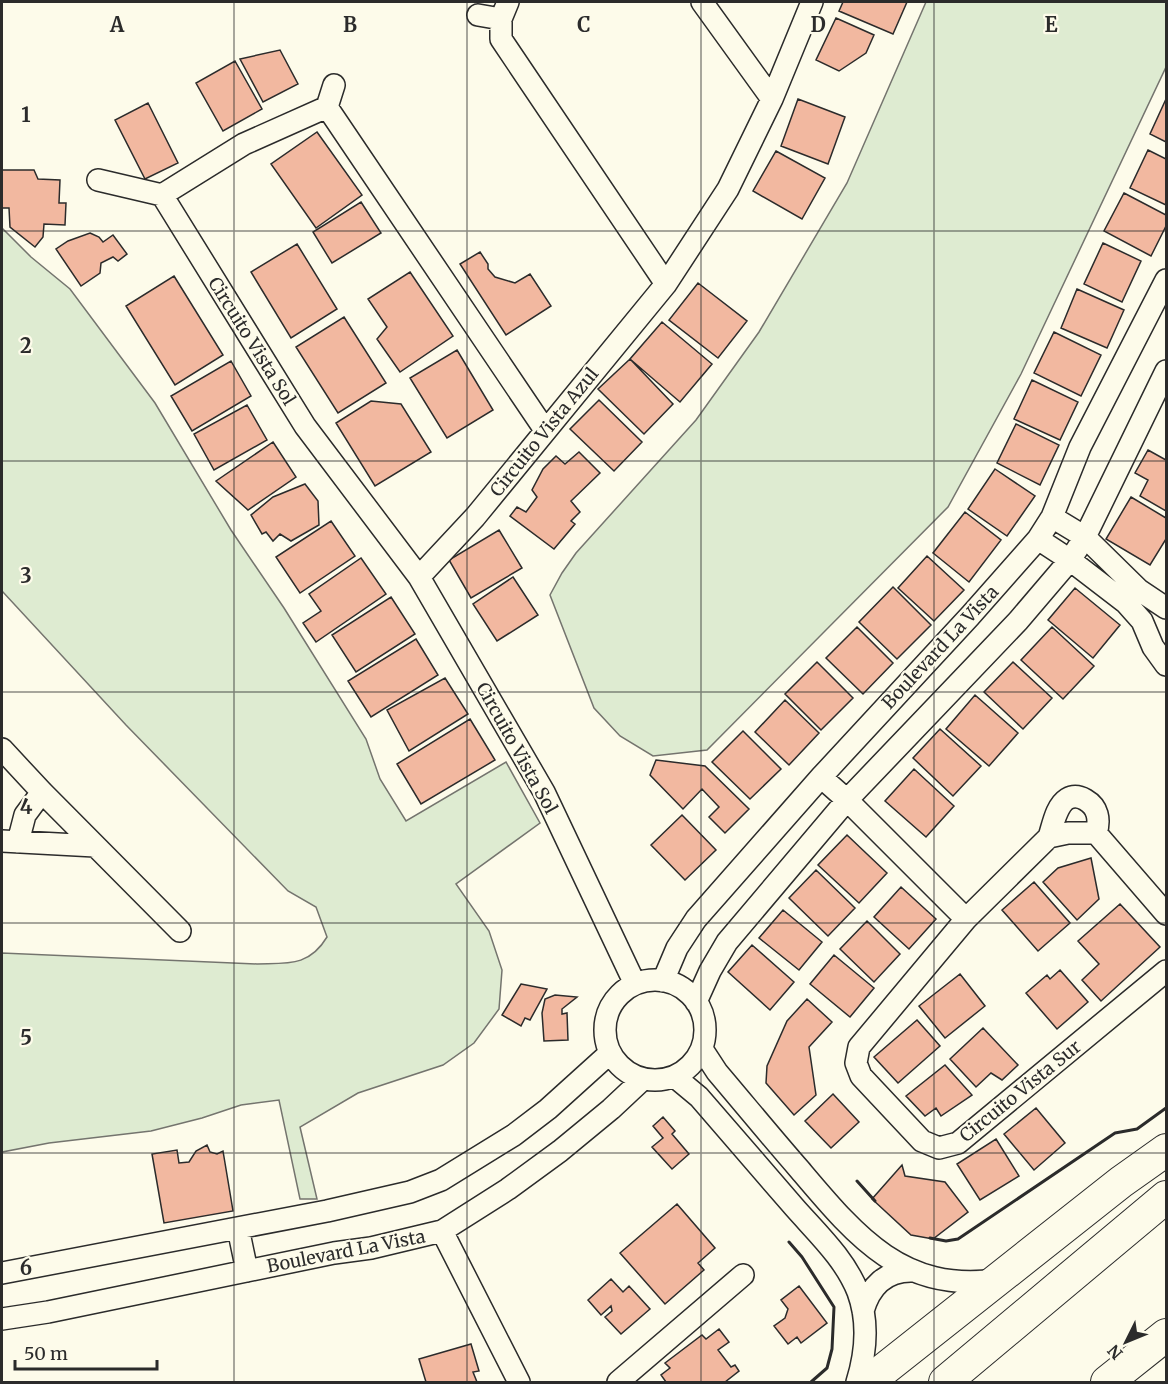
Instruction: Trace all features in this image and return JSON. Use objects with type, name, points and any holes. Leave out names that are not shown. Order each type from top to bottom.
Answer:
[{"type":"highway","points":[[868,1383],[1121,1182],[1167,1150]]},
{"type":"highway","points":[[1121,1182],[1167,1166]]},
{"type":"highway","points":[[945,1383],[1167,1197]]},
{"type":"highway","points":[[1107,1383],[1167,1335]]},
{"type":"street","points":[[702,2],[772,99]]},
{"type":"street","name":"Circuito Vista Azul","points":[[419,577],[475,517],[666,284],[728,189],[772,99],[812,2]]},
{"type":"street","points":[[478,15],[504,10],[501,39],[666,284]]},
{"type":"street","points":[[98,180],[162,195],[244,144],[327,106],[334,85]]},
{"type":"street","points":[[327,106],[545,430]]},
{"type":"street","name":"Circuito Vista Sol","points":[[162,195],[305,426],[419,577],[544,792],[635,984]]},
{"type":"street","name":"Boulevard La Vista","points":[[663,981],[677,948],[696,919],[821,777],[1038,540],[1052,517],[1080,447],[1167,280]]},
{"type":"street","name":"Boulevard La Vista","points":[[696,1002],[727,942],[847,800],[1018,621],[1070,560],[1085,537],[1167,370]]},
{"type":"street","points":[[1052,517],[1085,537],[1132,596],[1153,648],[1167,665]]},
{"type":"street","points":[[1038,540],[1132,596],[1167,608]]},
{"type":"street","points":[[2,748],[42,792],[180,931]]},
{"type":"street","points":[[821,777],[966,919]]},
{"type":"street","points":[[42,792],[10,841],[95,846]]},
{"type":"street","points":[[1049,837],[1060,806],[1067,799],[1075,796],[1083,799],[1097,813],[1096,833]]},
{"type":"street","points":[[1049,837],[1068,833],[1096,833],[1167,914]]},
{"type":"street","name":"Circuito Vista Sur","points":[[1049,837],[966,919],[859,1047],[856,1063],[861,1076],[922,1141],[939,1148],[958,1143],[1167,971]]},
{"type":"street","points":[[644,981],[663,981],[687,992],[696,1002],[705,1025],[705,1037],[702,1049],[689,1068],[675,1077],[657,1081],[629,1074],[618,1065],[605,1040],[604,1026],[614,1000],[623,991],[644,981]]},
{"type":"street","points":[[702,1049],[717,1072],[841,1219],[874,1249],[892,1262],[933,1278],[976,1282],[997,1280]]},
{"type":"street","points":[[2,1273],[238,1228],[410,1192],[441,1180],[514,1135],[548,1109],[610,1053]]},
{"type":"street","points":[[675,1077],[699,1096],[820,1236],[851,1278],[863,1311],[865,1344],[857,1383]]},
{"type":"street","name":"Boulevard La Vista","points":[[2,1319],[48,1312],[334,1253],[371,1248],[442,1231],[508,1189],[560,1151],[643,1079]]},
{"type":"street","points":[[238,1228],[247,1271]]},
{"type":"street","points":[[442,1231],[519,1383]]},
{"type":"street","points":[[863,1311],[869,1293],[880,1280],[895,1272],[913,1271]]},
{"type":"street","points":[[618,1383],[743,1275]]},
{"type":"green space","points":[[926,2],[1166,2],[1166,67],[1021,374],[948,507],[707,750],[653,756],[620,736],[594,708],[550,595],[576,553],[696,420],[759,332],[847,183]]},
{"type":"green space","points":[[2,228],[31,257],[70,289],[155,403],[231,530],[284,608],[366,739],[380,779],[406,821],[506,762],[540,823],[456,884],[489,931],[502,970],[499,1009],[474,1043],[443,1065],[358,1093],[300,1127],[317,1199],[300,1199],[279,1100],[241,1105],[151,1131],[49,1143],[2,1152],[2,953],[278,964],[296,961],[313,954],[327,937],[316,907],[288,891],[126,725],[2,591]]},
{"type":"building","points":[[843,2],[907,2],[893,34],[839,11]]},
{"type":"building","points":[[836,18],[874,35],[866,53],[839,71],[816,60]]},
{"type":"building","points":[[280,50],[298,84],[263,102],[240,59]]},
{"type":"building","points":[[235,61],[262,109],[223,131],[196,83]]},
{"type":"building","points":[[798,99],[845,117],[828,164],[781,146]]},
{"type":"building","points":[[1166,99],[1166,142],[1150,134]]},
{"type":"building","points":[[148,103],[178,163],[145,179],[115,120]]},
{"type":"building","points":[[317,132],[362,195],[316,228],[271,164]]},
{"type":"building","points":[[1148,150],[1166,159],[1166,205],[1130,188]]},
{"type":"building","points":[[776,151],[825,178],[802,219],[753,191]]},
{"type":"building","points":[[2,170],[34,170],[38,179],[60,180],[59,203],[66,203],[65,225],[44,224],[43,237],[35,247],[10,227],[9,208],[2,208]]},
{"type":"building","points":[[1124,193],[1166,215],[1166,226],[1151,256],[1104,231]]},
{"type":"building","points":[[361,202],[381,233],[332,263],[313,232]]},
{"type":"building","points":[[90,233],[99,237],[103,242],[113,235],[127,254],[118,261],[113,257],[101,263],[100,273],[81,286],[56,249],[68,241]]},
{"type":"building","points":[[1103,243],[1141,261],[1122,302],[1084,284]]},
{"type":"building","points":[[297,244],[337,309],[291,338],[251,272]]},
{"type":"building","points":[[480,252],[488,264],[488,269],[495,277],[515,283],[530,274],[551,306],[506,335],[460,264]]},
{"type":"building","points":[[410,272],[453,336],[400,372],[377,339],[387,327],[368,299]]},
{"type":"building","points":[[174,276],[223,355],[175,385],[126,306]]},
{"type":"building","points":[[698,283],[747,321],[718,358],[669,320]]},
{"type":"building","points":[[1077,289],[1124,310],[1107,348],[1061,328]]},
{"type":"building","points":[[344,317],[386,383],[338,413],[296,347]]},
{"type":"building","points":[[662,322],[712,364],[680,402],[630,359]]},
{"type":"building","points":[[1054,332],[1101,355],[1081,396],[1034,373]]},
{"type":"building","points":[[457,350],[493,410],[447,438],[410,378]]},
{"type":"building","points":[[630,359],[673,404],[644,434],[598,389]]},
{"type":"building","points":[[231,361],[251,396],[192,431],[171,396]]},
{"type":"building","points":[[1032,380],[1078,402],[1060,440],[1014,419]]},
{"type":"building","points":[[599,400],[642,442],[614,471],[570,429]]},
{"type":"building","points":[[371,401],[401,404],[431,452],[375,486],[336,423]]},
{"type":"building","points":[[247,405],[267,440],[214,470],[194,434]]},
{"type":"building","points":[[1016,424],[1059,445],[1040,485],[997,463]]},
{"type":"building","points":[[273,442],[296,477],[248,510],[216,481]]},
{"type":"building","points":[[1148,450],[1166,460],[1166,511],[1140,496],[1148,480],[1135,473]]},
{"type":"building","points":[[579,452],[600,473],[571,501],[580,512],[571,521],[575,524],[554,549],[510,516],[517,507],[526,512],[537,497],[532,490],[543,469],[556,456],[565,464]]},
{"type":"building","points":[[995,469],[1035,496],[1007,536],[968,509]]},
{"type":"building","points":[[305,484],[318,501],[319,525],[291,541],[280,534],[273,541],[266,532],[262,534],[251,515],[273,497]]},
{"type":"building","points":[[1131,497],[1166,518],[1166,539],[1150,565],[1106,539]]},
{"type":"building","points":[[965,512],[1001,540],[969,582],[933,553]]},
{"type":"building","points":[[331,521],[355,556],[300,593],[276,557]]},
{"type":"building","points":[[499,530],[522,568],[471,598],[449,560]]},
{"type":"building","points":[[927,556],[964,590],[934,621],[898,588]]},
{"type":"building","points":[[361,558],[386,594],[316,642],[303,623],[321,611],[309,594]]},
{"type":"building","points":[[513,577],[538,615],[497,641],[473,604]]},
{"type":"building","points":[[893,587],[931,625],[897,659],[859,622]]},
{"type":"building","points":[[1075,588],[1120,625],[1093,658],[1048,620]]},
{"type":"building","points":[[391,597],[415,634],[356,672],[332,635]]},
{"type":"building","points":[[857,627],[893,663],[863,694],[826,658]]},
{"type":"building","points":[[1052,627],[1094,666],[1063,699],[1021,660]]},
{"type":"building","points":[[416,639],[438,675],[371,717],[348,681]]},
{"type":"building","points":[[817,662],[853,698],[821,730],[785,694]]},
{"type":"building","points":[[1013,662],[1052,698],[1023,729],[984,692]]},
{"type":"building","points":[[445,678],[468,714],[409,751],[387,710]]},
{"type":"building","points":[[975,695],[1018,733],[989,766],[946,729]]},
{"type":"building","points":[[785,700],[819,733],[789,765],[755,732]]},
{"type":"building","points":[[470,719],[495,760],[421,804],[397,764]]},
{"type":"building","points":[[940,729],[981,766],[953,796],[913,758]]},
{"type":"building","points":[[743,731],[781,769],[750,799],[712,762]]},
{"type":"building","points":[[656,760],[705,766],[749,809],[725,833],[709,817],[719,807],[702,789],[683,809],[650,775]]},
{"type":"building","points":[[914,769],[954,806],[926,837],[885,801]]},
{"type":"building","points":[[682,815],[716,850],[685,880],[651,845]]},
{"type":"building","points":[[847,835],[887,873],[859,903],[818,865]]},
{"type":"building","points":[[1091,858],[1099,899],[1077,920],[1043,882],[1058,868]]},
{"type":"building","points":[[816,870],[855,908],[828,936],[789,898]]},
{"type":"building","points":[[1034,882],[1070,923],[1038,951],[1002,910]]},
{"type":"building","points":[[901,887],[936,919],[909,949],[874,917]]},
{"type":"building","points":[[1120,904],[1160,947],[1101,1001],[1082,980],[1099,964],[1078,941]]},
{"type":"building","points":[[783,910],[822,942],[799,970],[759,938]]},
{"type":"building","points":[[867,921],[900,954],[874,982],[840,949]]},
{"type":"building","points":[[752,945],[794,982],[770,1010],[728,972]]},
{"type":"building","points":[[834,955],[874,988],[850,1017],[810,984]]},
{"type":"building","points":[[1060,970],[1088,1002],[1057,1029],[1026,993],[1047,975],[1050,979]]},
{"type":"building","points":[[960,974],[985,1006],[945,1038],[919,1006]]},
{"type":"building","points":[[521,984],[547,989],[530,1020],[525,1018],[521,1026],[502,1015]]},
{"type":"building","points":[[555,995],[577,997],[562,1009],[562,1014],[567,1013],[568,1040],[544,1041],[542,1013],[545,999]]},
{"type":"building","points":[[807,999],[832,1022],[809,1047],[816,1095],[794,1115],[766,1083],[767,1066],[787,1021]]},
{"type":"building","points":[[917,1020],[940,1046],[898,1083],[874,1057]]},
{"type":"building","points":[[983,1028],[1018,1065],[1002,1080],[991,1073],[976,1087],[950,1059]]},
{"type":"building","points":[[945,1065],[972,1095],[941,1116],[936,1108],[925,1116],[906,1096]]},
{"type":"building","points":[[833,1094],[859,1122],[831,1148],[805,1121]]},
{"type":"building","points":[[1036,1108],[1065,1143],[1034,1170],[1004,1134]]},
{"type":"building","points":[[663,1117],[675,1131],[672,1134],[689,1154],[672,1169],[652,1147],[663,1138],[653,1126]]},
{"type":"building","points":[[996,1139],[1019,1176],[980,1200],[957,1164]]},
{"type":"building","points":[[207,1145],[210,1152],[217,1154],[223,1151],[233,1211],[164,1223],[152,1154],[177,1150],[179,1163],[189,1162],[196,1151]]},
{"type":"building","points":[[902,1165],[905,1176],[945,1182],[968,1212],[933,1239],[911,1235],[872,1199]]},
{"type":"building","points":[[677,1204],[715,1248],[698,1263],[704,1270],[665,1304],[620,1253]]},
{"type":"building","points":[[611,1279],[623,1292],[629,1286],[650,1309],[621,1334],[605,1317],[612,1311],[611,1306],[601,1315],[588,1300]]},
{"type":"building","points":[[799,1286],[827,1323],[801,1343],[797,1337],[788,1344],[774,1326],[785,1318],[788,1309],[781,1300]]},
{"type":"building","points":[[719,1329],[729,1342],[718,1350],[731,1367],[735,1365],[739,1371],[725,1382],[666,1382],[661,1375],[670,1368],[665,1363],[702,1335],[706,1339]]},
{"type":"building","points":[[471,1344],[479,1371],[473,1372],[477,1382],[426,1382],[419,1359]]},
{"type":"wall","points":[[930,1238],[946,1241],[958,1239],[1115,1133],[1137,1129],[1166,1108]]},
{"type":"wall","points":[[857,1181],[875,1201]]},
{"type":"wall","points":[[789,1242],[802,1257],[834,1307],[832,1349],[827,1368],[811,1382]]}]
